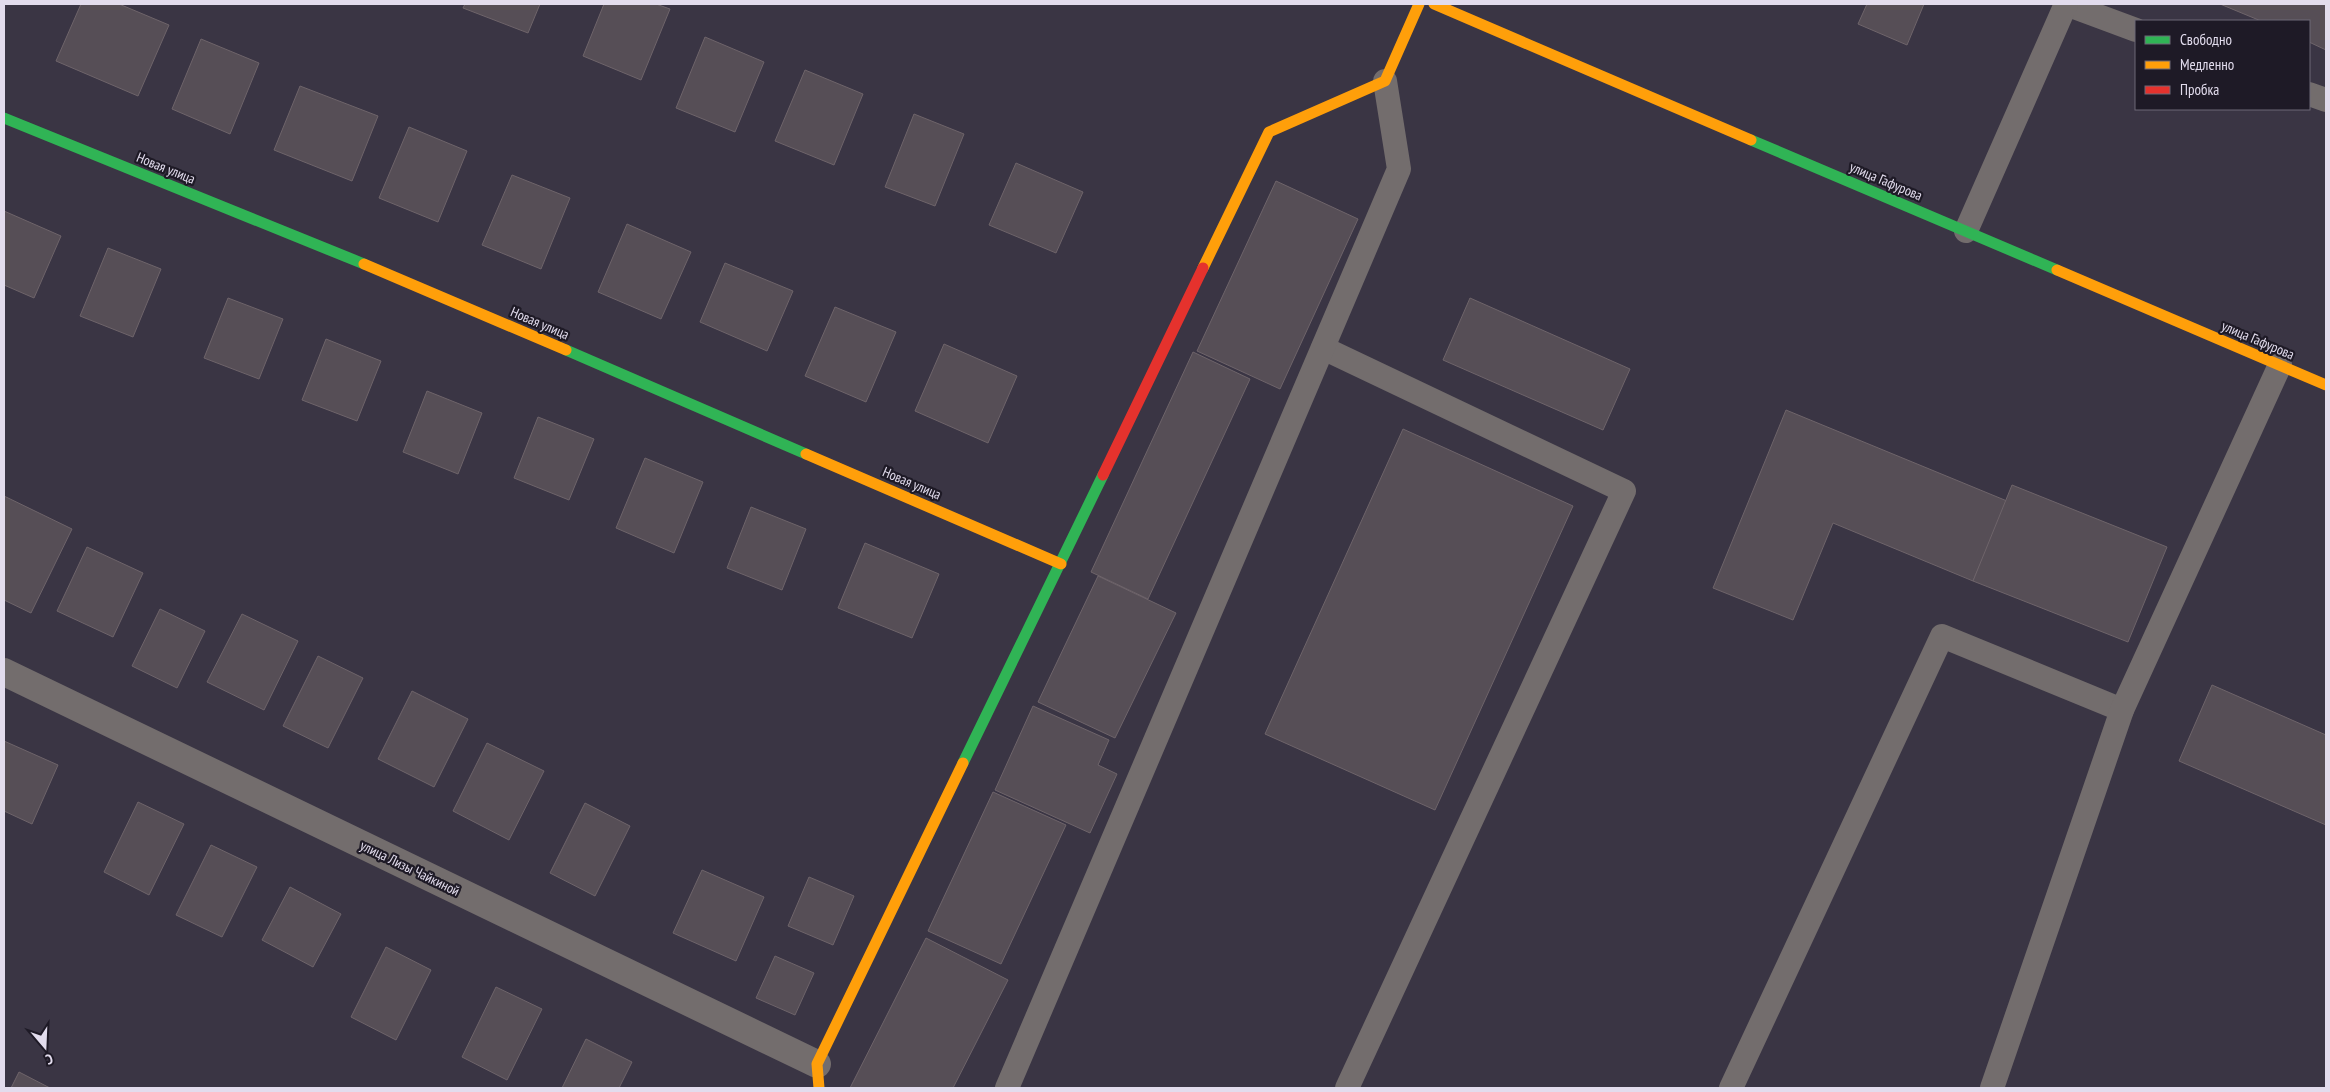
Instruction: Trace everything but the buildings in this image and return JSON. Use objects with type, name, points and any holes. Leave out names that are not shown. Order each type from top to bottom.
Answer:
[{"type":"street","points":[[818,1076],[1269,132],[1385,81],[1419,4]]},
{"type":"street","name":"улица Гафурова","points":[[1434,4],[2326,385]]},
{"type":"street","name":"Новая улица","points":[[4,118],[436,294],[1061,564]]},
{"type":"street","name":"улица Лизы Чайкиной","points":[[4,672],[818,1076]]},
{"type":"lane","points":[[1966,231],[2066,4],[2135,30]]},
{"type":"lane","points":[[1007,1088],[1399,169],[1385,81]]},
{"type":"lane","points":[[2310,94],[2326,100]]},
{"type":"lane","points":[[1323,348],[1624,491],[1347,1088]]},
{"type":"lane","points":[[1992,1088],[2122,710],[2280,365]]},
{"type":"lane","points":[[1731,1088],[1942,636],[2122,710]]},
{"type":"traffic: fast","points":[[4,118],[364,264]]},
{"type":"traffic: fast","points":[[1751,140],[2057,270]]},
{"type":"traffic: fast","points":[[566,350],[806,454]]},
{"type":"traffic: fast","points":[[963,763],[1103,475]]},
{"type":"traffic: slow","points":[[1203,268],[1269,132],[1385,81],[1419,4]]},
{"type":"traffic: slow","points":[[1434,4],[1751,140]]},
{"type":"traffic: slow","points":[[364,264],[566,350]]},
{"type":"traffic: slow","points":[[2057,270],[2326,385]]},
{"type":"traffic: slow","points":[[806,454],[1061,564]]},
{"type":"traffic: slow","points":[[819,1088],[817,1064],[963,763]]},
{"type":"traffic: jam","points":[[1103,475],[1203,268]]}]
